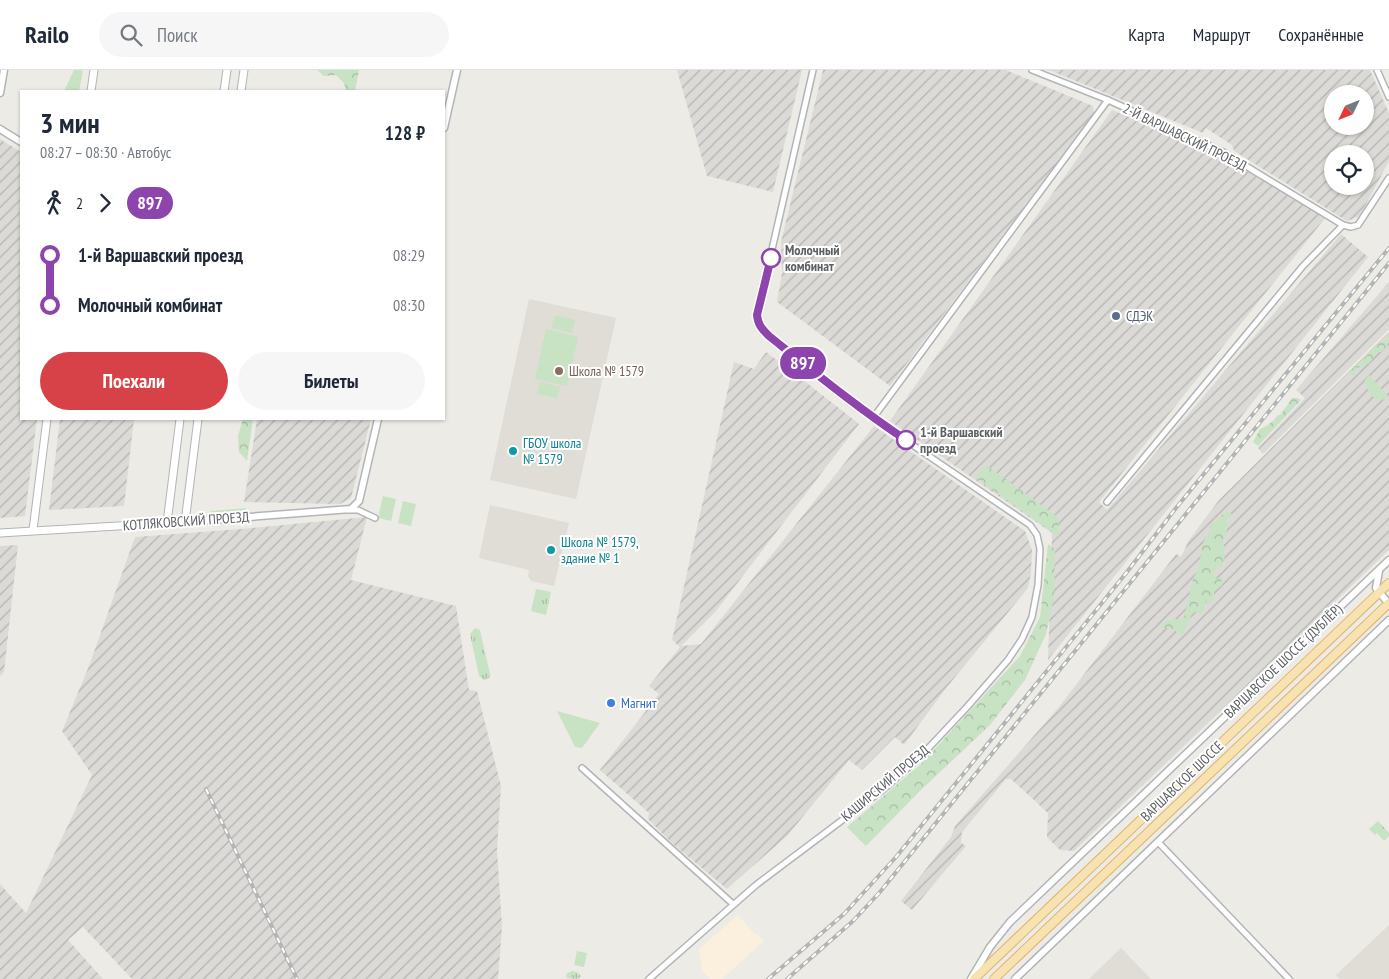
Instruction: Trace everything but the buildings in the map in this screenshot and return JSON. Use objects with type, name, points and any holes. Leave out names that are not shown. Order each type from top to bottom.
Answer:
[{"type":"main road","points":[[91,90],[94,70]]},
{"type":"main road","points":[[224,90],[227,70]]},
{"type":"main road","points":[[241,90],[244,70]]},
{"type":"main road","points":[[33,530],[47,420]]},
{"type":"main road","points":[[167,523],[180,420]]},
{"type":"main road","points":[[185,522],[198,420]]},
{"type":"main road","name":"КОТЛЯКОВСКИЙ ПРОЕЗД","points":[[0,533],[185,522]]},
{"type":"main road","name":"ВАРШАВСКОЕ ШОССЕ","points":[[973,979],[1389,583]]},
{"type":"main road","name":"ВАРШАВСКОЕ ШОССЕ","points":[[994,979],[1389,603]]},
{"type":"street","points":[[0,93],[4,70]]},
{"type":"street","points":[[445,123],[456,70]]},
{"type":"street","points":[[813,70],[757,315],[758,323],[769,336],[873,418],[1108,100]]},
{"type":"street","name":"2-Й ВАРШАВСКИЙ ПРОЕЗД","points":[[1032,70],[1108,100],[1223,152],[1328,214],[1343,225]]},
{"type":"street","points":[[1377,70],[1389,97]]},
{"type":"street","points":[[0,129],[20,141]]},
{"type":"street","points":[[1107,502],[1303,266],[1343,225],[1351,227],[1358,225],[1389,178]]},
{"type":"street","name":"КАШИРСКИЙ ПРОЕЗД","points":[[649,979],[733,904],[885,788],[921,756],[962,713],[1008,660],[1022,639],[1032,617],[1038,585],[1040,549],[1038,535],[1030,525],[873,418]]},
{"type":"street","points":[[364,512],[359,501],[378,420]]},
{"type":"street","name":"КОТЛЯКОВСКИЙ ПРОЕЗД","points":[[185,522],[345,510],[351,509],[359,501]]},
{"type":"street","points":[[345,510],[358,510],[375,518]]},
{"type":"street","name":"ВАРШАВСКОЕ ШОССЕ (ДУБЛЁР)","points":[[973,979],[990,947],[1010,922],[1389,560]]},
{"type":"street","points":[[1380,568],[1376,588],[1378,593],[1389,603]]},
{"type":"street","points":[[1015,979],[1389,620]]},
{"type":"street","points":[[582,768],[733,904]]},
{"type":"street","points":[[1158,842],[1289,979]]},
{"type":"shaded area","points":[[677,70],[802,70],[773,192],[707,176]]},
{"type":"shaded area","points":[[823,70],[1006,70],[1093,106],[1094,114],[890,386],[777,302],[782,273],[781,242]]},
{"type":"shaded area","points":[[1049,70],[1370,70],[1389,113],[1389,161],[1374,189],[1374,145],[1324,145],[1324,195],[1371,195],[1360,216],[1347,221],[1234,151],[1232,145],[1206,128],[1203,133]]},
{"type":"shaded area","points":[[1112,110],[1228,160],[1326,217],[1099,502],[1107,510],[1341,234],[1368,257],[1048,660],[1052,533],[890,421]]},
{"type":"shaded area","points":[[0,139],[20,151],[20,420],[37,420],[25,516],[0,518]]},
{"type":"shaded area","points":[[1389,282],[1389,329],[1263,454],[1258,448],[1305,398],[1296,390]]},
{"type":"shaded area","name":"Школа № 1579","points":[[529,299],[616,318],[576,499],[490,480]]},
{"type":"shaded area","points":[[1389,332],[1389,550],[1074,851],[1060,850],[1047,837],[1048,813],[1011,779],[1006,779],[962,832],[961,843],[966,846],[912,910],[901,901],[951,837],[955,826],[1059,707],[1176,554],[1181,557],[1189,540],[1219,500]]},
{"type":"shaded area","points":[[766,352],[859,424],[716,611],[681,646],[701,644],[874,426],[1025,531],[1032,550],[1031,573],[1028,588],[947,687],[904,745],[895,737],[862,770],[849,760],[787,836],[727,889],[672,843],[648,819],[649,813],[600,770],[659,694],[649,686],[680,647],[672,640],[734,362],[754,369]]},
{"type":"shaded area","points":[[60,420],[134,420],[124,506],[49,510]]},
{"type":"shaded area","points":[[257,420],[371,420],[351,498],[340,504],[244,502]]},
{"type":"shaded area","points":[[490,505],[569,523],[554,586],[531,581],[528,576],[529,570],[479,558]]},
{"type":"shaded area","points":[[367,517],[351,580],[456,606],[469,690],[477,691],[501,786],[497,849],[502,927],[498,979],[132,979],[83,927],[68,940],[103,979],[0,979],[0,884],[26,913],[92,775],[62,731],[89,666],[135,537]]},
{"type":"shaded area","points":[[18,545],[4,672],[0,676],[0,546]]},
{"type":"shaded area","points":[[738,915],[764,941],[722,979],[710,979],[702,971],[699,949]]},
{"type":"shaded area","points":[[1389,925],[1389,979],[1340,979],[1336,975]]},
{"type":"shaded area","points":[[1121,948],[1151,979],[1089,979]]},
{"type":"green space","points":[[74,70],[83,70],[79,90],[64,90]]},
{"type":"green space","points":[[317,70],[359,70],[355,90],[346,90],[344,83],[336,75],[324,76]]},
{"type":"green space","points":[[555,315],[575,320],[572,333],[551,328]]},
{"type":"green space","points":[[546,329],[578,337],[567,386],[535,379]]},
{"type":"green space","points":[[1389,334],[1389,343],[1386,342],[1388,346],[1381,352],[1378,352],[1369,363],[1358,368],[1355,375],[1353,376],[1349,373],[1378,344],[1385,340]]},
{"type":"green space","points":[[1369,375],[1388,396],[1385,399],[1378,401],[1370,394],[1365,380]]},
{"type":"green space","points":[[540,382],[560,387],[557,398],[537,394]]},
{"type":"green space","points":[[1292,398],[1301,400],[1258,446],[1253,442],[1260,429],[1270,424],[1281,414]]},
{"type":"green space","points":[[243,420],[253,420],[247,461],[239,452],[238,436]]},
{"type":"green space","points":[[986,465],[1059,518],[1059,537],[975,477]]},
{"type":"green space","points":[[383,496],[396,499],[391,521],[378,518]]},
{"type":"green space","points":[[403,501],[416,504],[411,526],[398,523]]},
{"type":"green space","points":[[246,508],[245,511],[211,513],[211,511]]},
{"type":"green space","points":[[1227,511],[1232,516],[1226,520],[1228,523],[1223,542],[1225,549],[1222,552],[1225,554],[1224,562],[1221,567],[1217,567],[1213,574],[1217,579],[1221,576],[1223,578],[1222,585],[1214,592],[1212,603],[1208,604],[1206,600],[1204,612],[1192,614],[1183,634],[1179,635],[1174,629],[1164,628],[1162,625],[1169,620],[1182,620],[1184,618],[1193,579],[1199,568],[1202,545],[1208,533],[1212,530],[1211,525]]},
{"type":"green space","points":[[1048,544],[1055,549],[1054,597],[1046,634],[1025,680],[990,725],[920,791],[866,846],[847,827],[921,764],[1020,656],[1040,617]]},
{"type":"green space","points":[[536,589],[551,592],[546,615],[531,611]]},
{"type":"green space","points":[[475,628],[480,630],[490,674],[489,678],[484,680],[479,676],[470,634]]},
{"type":"green space","points":[[557,711],[600,723],[582,748],[575,747]]},
{"type":"green space","points":[[1378,821],[1389,833],[1389,836],[1384,841],[1377,833],[1375,835],[1369,829]]},
{"type":"green space","points":[[577,951],[587,953],[584,967],[574,965]]},
{"type":"green space","points":[[572,971],[577,972],[581,976],[578,979],[567,978],[566,974]]},
{"type":"railway","points":[[768,979],[844,914],[896,857],[1127,572],[1176,508],[1389,248]]},
{"type":"railway","points":[[787,979],[853,921],[880,892],[1389,263]]},
{"type":"railway","points":[[206,789],[297,979]]},
{"type":"bus line","name":"897","points":[[771,258],[757,315],[760,327],[873,418],[906,440]]},
{"type":"place","name":"Молочный комбинат","points":[[771,258]]},
{"type":"place","name":"СДЭК","points":[[1116,316]]},
{"type":"place","name":"Школа № 1579","points":[[559,371]]},
{"type":"place","name":"1-й Варшавский проезд","points":[[906,440]]},
{"type":"place","name":"ГБОУ школа № 1579","points":[[513,451]]},
{"type":"place","name":"Школа № 1579, здание № 1","points":[[551,550]]},
{"type":"place","name":"Магнит","points":[[611,703]]}]
